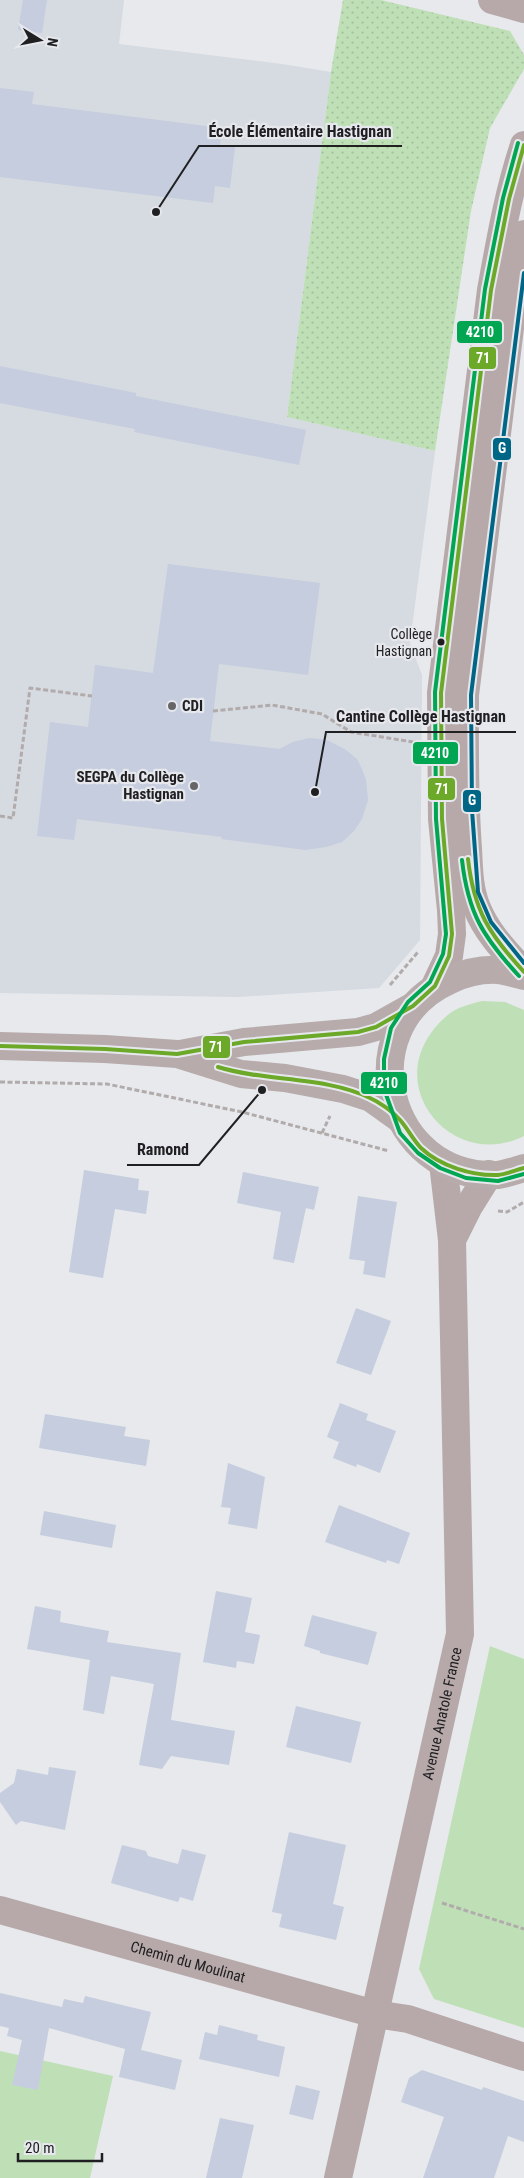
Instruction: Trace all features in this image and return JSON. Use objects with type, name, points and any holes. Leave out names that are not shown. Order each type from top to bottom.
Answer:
[{"type":"main road","points":[[176,1054],[244,1042],[358,1032],[376,1027],[413,1006],[436,986],[465,973],[498,970],[524,976]]},
{"type":"main road","points":[[413,1006],[397,1031],[390,1060],[390,1090],[406,1129],[422,1149],[443,1163],[467,1172],[499,1175],[523,1169]]},
{"type":"main road","points":[[0,1046],[104,1049],[176,1054],[241,1074],[285,1078],[343,1088],[371,1098],[400,1118]]},
{"type":"street","points":[[492,0],[524,9]]},
{"type":"street","points":[[436,986],[449,956],[452,934],[442,819],[441,693],[491,290],[502,228],[515,171],[524,145]]},
{"type":"street","points":[[524,234],[514,295],[465,695],[465,755],[466,819],[470,880],[476,907],[500,946],[524,972]]},
{"type":"street","name":"Avenue Anatole France","points":[[338,2178],[460,1634],[452,1240],[443,1163]]},
{"type":"street","name":"Avenue Anatole France","points":[[452,1240],[469,1206],[489,1174]]},
{"type":"street","name":"Chemin du Moulinat","points":[[0,1910],[375,2014],[408,2019],[524,2057]]},
{"type":"path","points":[[0,816],[13,818],[30,688],[92,696]]},
{"type":"path","points":[[213,711],[272,705],[322,714],[351,732],[420,742]]},
{"type":"path","points":[[389,987],[423,946]]},
{"type":"path","points":[[0,1082],[107,1084],[242,1112],[394,1153]]},
{"type":"path","points":[[493,1210],[507,1212],[524,1202]]},
{"type":"path","points":[[442,1903],[524,1929]]},
{"type":"shaded area","name":"Collège Hastignan","points":[[0,0],[124,0],[119,44],[282,64],[331,72],[287,417],[435,451],[410,643],[422,675],[420,940],[379,988],[237,997],[0,993]]},
{"type":"green space","points":[[343,0],[381,0],[510,31],[524,55],[524,69],[490,128],[471,211],[435,451],[287,417],[331,72]]},
{"type":"green space","points":[[482,1001],[505,1002],[524,1010],[524,1136],[499,1144],[475,1143],[453,1134],[436,1120],[423,1101],[417,1080],[420,1056],[431,1033],[447,1015],[464,1006]]},
{"type":"green space","points":[[490,1646],[524,1659],[524,2028],[434,1999],[419,1969]]},
{"type":"green space","points":[[0,2051],[113,2076],[90,2178],[0,2178]]},
{"type":"building","points":[[23,0],[47,0],[42,33],[18,30]]},
{"type":"building","points":[[0,88],[34,92],[32,104],[222,128],[220,145],[235,147],[230,188],[215,186],[213,203],[0,177]]},
{"type":"building","points":[[0,366],[136,393],[136,396],[306,430],[299,465],[134,432],[135,429],[0,403]]},
{"type":"building","points":[[168,564],[320,583],[308,675],[219,664],[210,741],[279,749],[293,742],[309,738],[329,741],[346,750],[357,759],[362,769],[366,780],[368,800],[362,819],[354,831],[342,842],[326,847],[305,850],[221,839],[222,837],[77,819],[74,840],[37,836],[50,722],[88,727],[95,665],[153,673]]},
{"type":"building","points":[[84,1170],[139,1179],[138,1190],[149,1191],[146,1214],[115,1209],[103,1278],[69,1272]]},
{"type":"building","points":[[243,1172],[319,1187],[314,1210],[306,1208],[294,1263],[273,1259],[281,1212],[237,1203]]},
{"type":"building","points":[[358,1196],[397,1202],[385,1278],[363,1274],[365,1261],[349,1259]]},
{"type":"building","points":[[356,1308],[391,1321],[371,1375],[336,1363]]},
{"type":"building","points":[[340,1403],[368,1414],[366,1420],[396,1431],[380,1473],[357,1464],[356,1467],[333,1458],[339,1442],[327,1437]]},
{"type":"building","points":[[45,1414],[126,1427],[124,1436],[150,1440],[146,1466],[39,1448]]},
{"type":"building","points":[[228,1463],[265,1477],[257,1529],[228,1524],[231,1508],[221,1507]]},
{"type":"building","points":[[339,1505],[410,1533],[399,1564],[387,1560],[386,1563],[325,1542]]},
{"type":"building","points":[[44,1511],[116,1525],[112,1548],[40,1535]]},
{"type":"building","points":[[216,1591],[252,1598],[245,1632],[260,1635],[254,1664],[237,1661],[236,1668],[203,1662]]},
{"type":"building","points":[[35,1606],[61,1611],[60,1622],[109,1631],[107,1642],[181,1653],[171,1720],[235,1731],[229,1765],[171,1756],[162,1769],[139,1765],[154,1684],[111,1676],[104,1714],[83,1710],[90,1660],[27,1649]]},
{"type":"building","points":[[312,1615],[377,1632],[368,1665],[320,1653],[320,1651],[304,1646]]},
{"type":"building","points":[[296,1706],[361,1722],[351,1763],[286,1747]]},
{"type":"building","points":[[49,1767],[76,1771],[65,1830],[21,1821],[16,1825],[0,1802],[0,1793],[14,1783],[17,1769],[48,1775]]},
{"type":"building","points":[[289,1832],[346,1845],[333,1904],[344,1907],[336,1940],[279,1927],[282,1914],[272,1912]]},
{"type":"building","points":[[122,1845],[146,1851],[148,1856],[178,1864],[182,1849],[206,1855],[193,1901],[180,1897],[178,1902],[111,1883]]},
{"type":"building","points":[[0,1993],[62,2007],[64,1999],[83,2003],[85,1996],[151,2012],[141,2050],[182,2060],[175,2090],[119,2077],[125,2049],[49,2028],[38,2090],[12,2085],[22,2040],[7,2036],[9,2028],[0,2026]]},
{"type":"building","points":[[219,2025],[258,2035],[257,2040],[285,2047],[279,2077],[199,2059],[205,2032],[217,2035]]},
{"type":"building","points":[[422,2070],[482,2090],[483,2087],[524,2101],[524,2142],[508,2136],[494,2178],[423,2178],[444,2117],[401,2102],[409,2078]]},
{"type":"building","points":[[296,2085],[320,2091],[313,2120],[289,2114]]},
{"type":"building","points":[[220,2118],[254,2125],[242,2178],[206,2178]]},
{"type":"transit line","name":"4210","points":[[518,143],[503,198],[485,289],[435,692],[436,819],[446,934],[443,954],[430,982],[408,1002],[391,1028],[384,1059],[384,1089],[400,1133],[418,1153],[440,1168],[466,1178],[498,1181],[524,1174]]},
{"type":"transit line","name":"71","points":[[0,1046],[105,1049],[177,1054],[244,1042],[358,1032],[376,1027],[413,1006],[435,986],[449,956],[452,934],[442,819],[441,693],[491,290],[509,199],[524,145]]},
{"type":"transit line","name":"G","points":[[524,273],[471,695],[472,810],[478,892],[491,922],[524,963]]},
{"type":"transit line","name":"71","points":[[468,859],[474,893],[485,921],[501,946],[524,972]]},
{"type":"transit line","name":"4210","points":[[462,860],[468,895],[479,923],[496,949],[519,976]]},
{"type":"transit line","name":"71","points":[[218,1067],[236,1072],[315,1082],[353,1091],[370,1098],[395,1115],[421,1148],[437,1160],[457,1169],[478,1174],[498,1175],[524,1168]]},
{"type":"place","name":"École Élémentaire Hastignan","points":[[156,212]]},
{"type":"place","name":"Collège Hastignan","points":[[441,642]]},
{"type":"place","name":"CDI","points":[[172,706]]},
{"type":"place","name":"SEGPA du Collège Hastignan","points":[[194,786]]},
{"type":"place","name":"Cantine Collège Hastignan","points":[[315,792]]},
{"type":"place","name":"Ramond","points":[[262,1090]]}]
